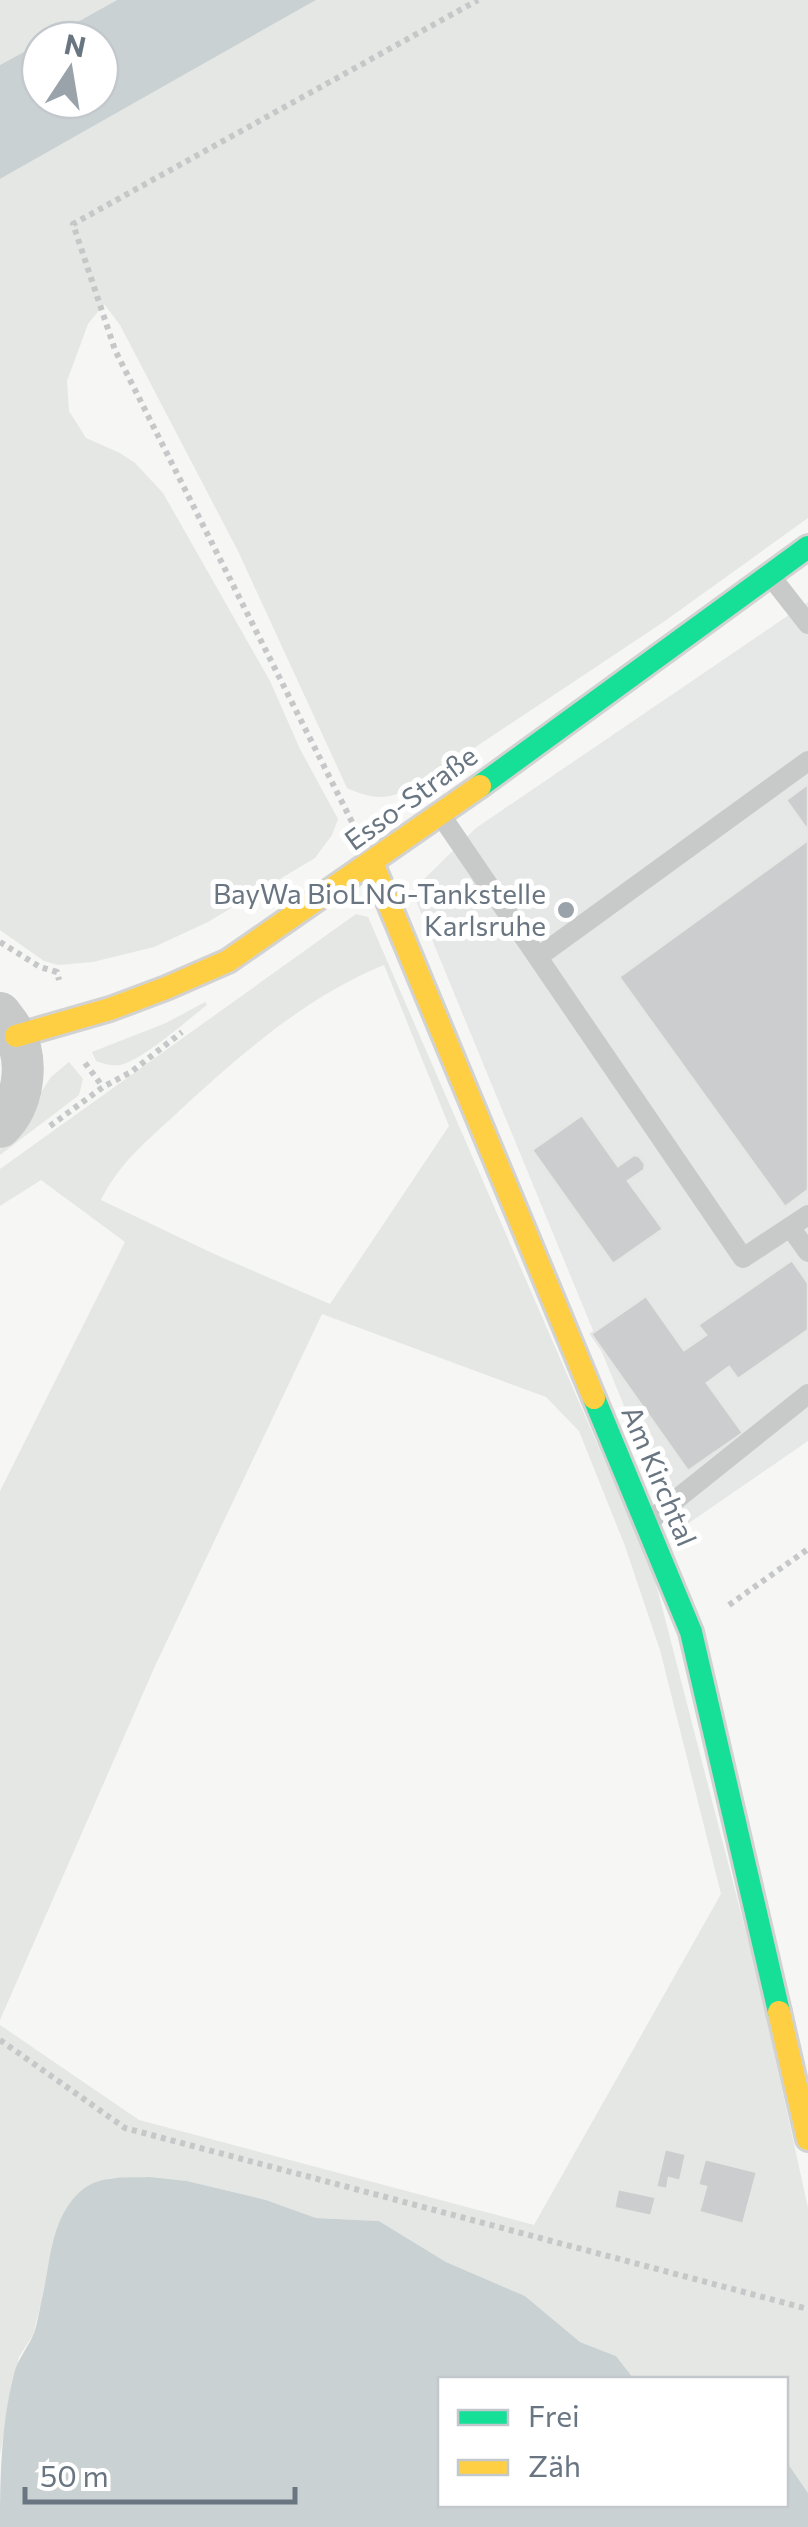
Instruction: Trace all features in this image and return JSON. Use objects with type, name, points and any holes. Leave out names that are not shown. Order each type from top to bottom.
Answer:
[{"type":"street","name":"Esso-Straße","points":[[8,1024],[69,1024],[210,971],[238,956],[441,815],[808,547]]},
{"type":"street","name":"Am Kirchtal","points":[[372,863],[691,1632],[808,2138]]},
{"type":"street","points":[[0,1127],[20,1094],[23,1065],[8,1024]]},
{"type":"lane","points":[[770,574],[808,624]]},
{"type":"lane","points":[[538,957],[808,761]]},
{"type":"lane","points":[[441,815],[743,1258],[799,1221],[808,1252]]},
{"type":"lane","points":[[646,1523],[808,1394]]},
{"type":"path","points":[[372,863],[115,350],[73,224],[478,0]]},
{"type":"path","points":[[691,1632],[808,1549]]},
{"type":"path","points":[[0,2040],[126,2128],[808,2309]]},
{"type":"shaded area","points":[[0,0],[117,0],[81,20],[20,20],[20,54],[0,65]]},
{"type":"shaded area","points":[[117,0],[316,0],[120,111],[120,20],[81,20]]},
{"type":"shaded area","points":[[316,0],[808,0],[808,518],[662,623],[423,782],[386,797],[358,793],[347,788],[238,551],[120,325],[104,304],[88,324],[67,381],[69,411],[86,438],[135,463],[163,493],[270,681],[300,749],[338,819],[315,858],[208,922],[154,947],[93,962],[58,965],[44,961],[0,930],[0,179],[104,120],[120,120],[120,111]]},
{"type":"shaded area","points":[[20,54],[20,120],[104,120],[0,179],[0,65]]},
{"type":"shaded area","points":[[808,602],[808,1441],[676,1532],[412,891],[476,828]]},
{"type":"shaded area","points":[[356,914],[368,917],[653,1572],[757,1975],[808,2208],[808,2493],[788,2464],[788,2377],[632,2377],[616,2356],[580,2342],[525,2296],[446,2262],[379,2221],[316,2218],[266,2200],[187,2181],[149,2178],[110,2178],[84,2189],[64,2212],[33,2335],[19,2357],[0,2454],[0,2025],[139,2120],[534,2225],[721,1894],[660,1650],[625,1546],[579,1431],[546,1397],[322,1314],[155,1666],[0,2020],[0,1491],[125,1242],[41,1180],[0,1206],[0,1169]],"holes":[[[384,965],[449,1126],[330,1304],[101,1200],[134,1153],[249,1050],[300,1011]]]},
{"type":"shaded area","points":[[205,1002],[207,1005],[164,1039],[129,1062],[120,1065],[96,1061],[92,1052],[166,1023]]},
{"type":"shaded area","points":[[69,1062],[83,1079],[79,1095],[0,1155],[0,1149],[51,1077]]},
{"type":"shaded area","points":[[114,2178],[187,2181],[266,2200],[316,2218],[379,2221],[446,2262],[525,2296],[580,2342],[616,2356],[632,2377],[438,2377],[438,2507],[788,2507],[788,2464],[808,2493],[808,2527],[0,2527],[6,2412],[16,2368],[35,2330],[57,2228],[71,2201],[82,2190]]},
{"type":"building","points":[[808,784],[808,831],[786,800]]},
{"type":"building","points":[[808,840],[808,1190],[785,1207],[619,977]]},
{"type":"building","points":[[582,1115],[618,1166],[634,1155],[645,1164],[644,1170],[628,1181],[663,1229],[613,1264],[532,1150]]},
{"type":"building","points":[[792,1260],[808,1283],[808,1330],[738,1379],[729,1367],[707,1383],[743,1433],[688,1471],[591,1334],[646,1296],[684,1350],[706,1335],[698,1325]]},
{"type":"building","points":[[665,2149],[686,2154],[680,2181],[669,2178],[667,2189],[656,2187]]},
{"type":"building","points":[[705,2159],[757,2172],[743,2224],[699,2212],[706,2187],[698,2185]]},
{"type":"building","points":[[618,2189],[656,2197],[651,2216],[614,2208]]},
{"type":"traffic: fast","points":[[480,786],[808,547]]},
{"type":"traffic: fast","points":[[594,1398],[691,1632],[779,2012]]},
{"type":"traffic: slow","points":[[16,1036],[110,1009],[228,961],[480,786]]},
{"type":"traffic: slow","points":[[372,863],[594,1398]]},
{"type":"traffic: slow","points":[[779,2012],[808,2139]]},
{"type":"place","name":"BayWa BioLNG-Tankstelle Karlsruhe","points":[[566,910]]}]
